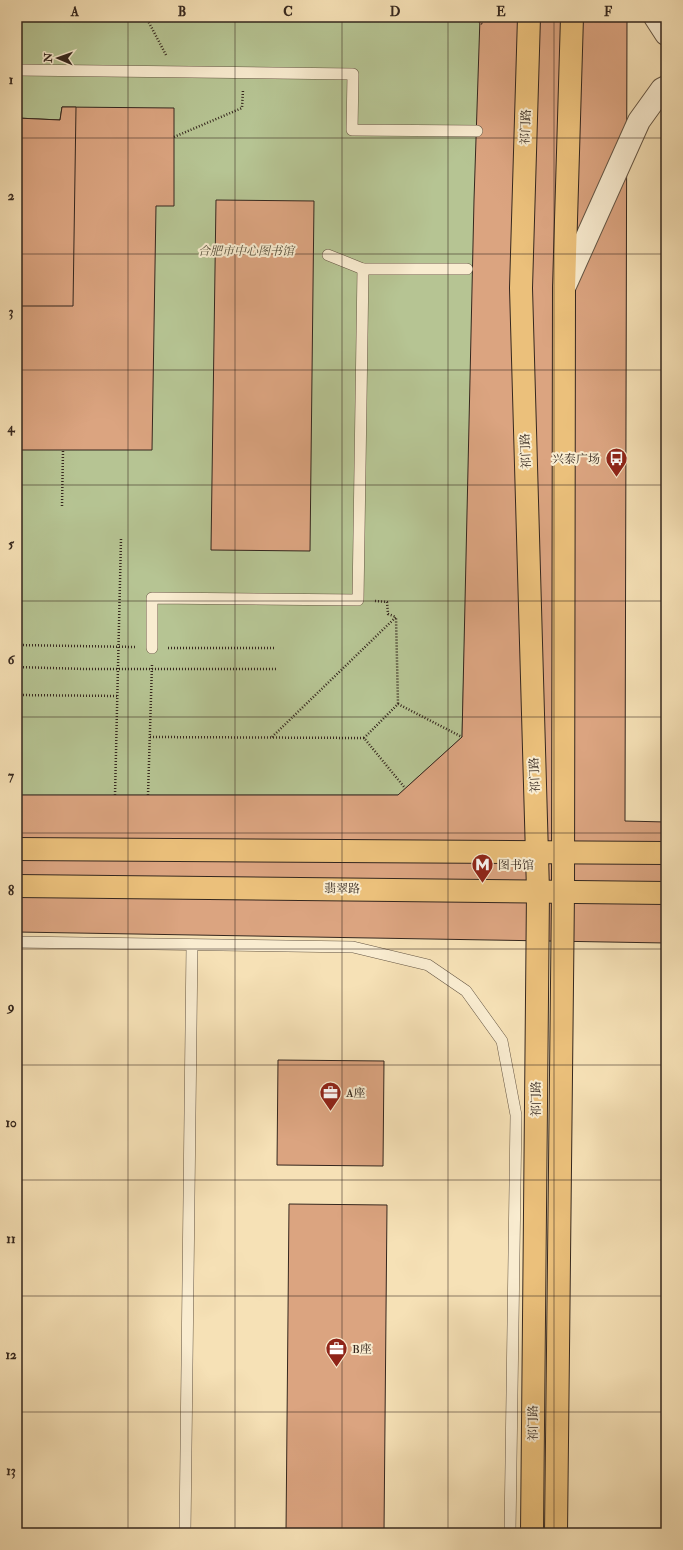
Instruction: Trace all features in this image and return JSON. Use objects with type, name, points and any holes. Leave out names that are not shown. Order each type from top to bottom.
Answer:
[{"type":"main road","name":"祁门路","points":[[529,17],[521,288],[538,891],[532,1533]]},
{"type":"main road","name":"祁门路","points":[[556,1533],[563,892],[564,288],[572,17]]},
{"type":"main road","points":[[17,849],[666,853]]},
{"type":"main road","name":"翡翠路","points":[[17,886],[666,893]]},
{"type":"street","points":[[655,17],[666,34]]},
{"type":"street","points":[[564,288],[639,121],[662,89],[666,87]]},
{"type":"lane","points":[[17,70],[353,74],[352,130],[477,131]]},
{"type":"lane","points":[[328,255],[363,269],[467,269]]},
{"type":"lane","points":[[152,648],[152,598],[358,600],[363,269]]},
{"type":"lane","points":[[17,942],[353,947],[428,965],[466,991],[502,1042],[516,1115],[510,1533]]},
{"type":"lane","points":[[185,1533],[192,945]]},
{"type":"path","points":[[146,17],[175,72]]},
{"type":"path","points":[[475,17],[482,24]]},
{"type":"path","points":[[174,137],[242,108]]},
{"type":"path","points":[[62,506],[63,450]]},
{"type":"path","points":[[116,795],[121,539]]},
{"type":"path","points":[[358,600],[387,602],[388,614],[396,617]]},
{"type":"path","points":[[150,737],[364,738],[398,704],[396,617]]},
{"type":"path","points":[[272,737],[396,617]]},
{"type":"path","points":[[17,646],[85,647]]},
{"type":"path","points":[[148,795],[152,648]]},
{"type":"path","points":[[193,649],[276,648]]},
{"type":"path","points":[[17,668],[119,670],[276,669]]},
{"type":"path","points":[[17,694],[118,696]]},
{"type":"path","points":[[398,704],[462,737]]},
{"type":"path","points":[[364,738],[405,788]]},
{"type":"green space","name":"合肥市中心图书馆","points":[[17,17],[482,17],[462,737],[398,795],[17,795]]},
{"type":"building","points":[[480,17],[627,17],[625,821],[666,822],[666,943],[17,932],[17,795],[398,795],[462,737],[474,200]]},
{"type":"building","points":[[62,107],[174,108],[174,206],[156,206],[152,450],[17,450],[17,118],[60,120]]},
{"type":"building","points":[[62,107],[76,107],[73,306],[17,306],[17,118],[60,120]]},
{"type":"building","points":[[216,200],[314,201],[310,551],[211,550]]},
{"type":"building","name":"A座","points":[[278,1060],[384,1061],[383,1166],[277,1165]]},
{"type":"building","name":"B座","points":[[289,1204],[387,1205],[384,1533],[286,1533]]},
{"type":"place","name":"兴泰广场","points":[[616,478]]},
{"type":"place","name":"图书馆","points":[[482,884]]},
{"type":"place","name":"A座","points":[[330,1112]]},
{"type":"place","name":"B座","points":[[336,1368]]}]
